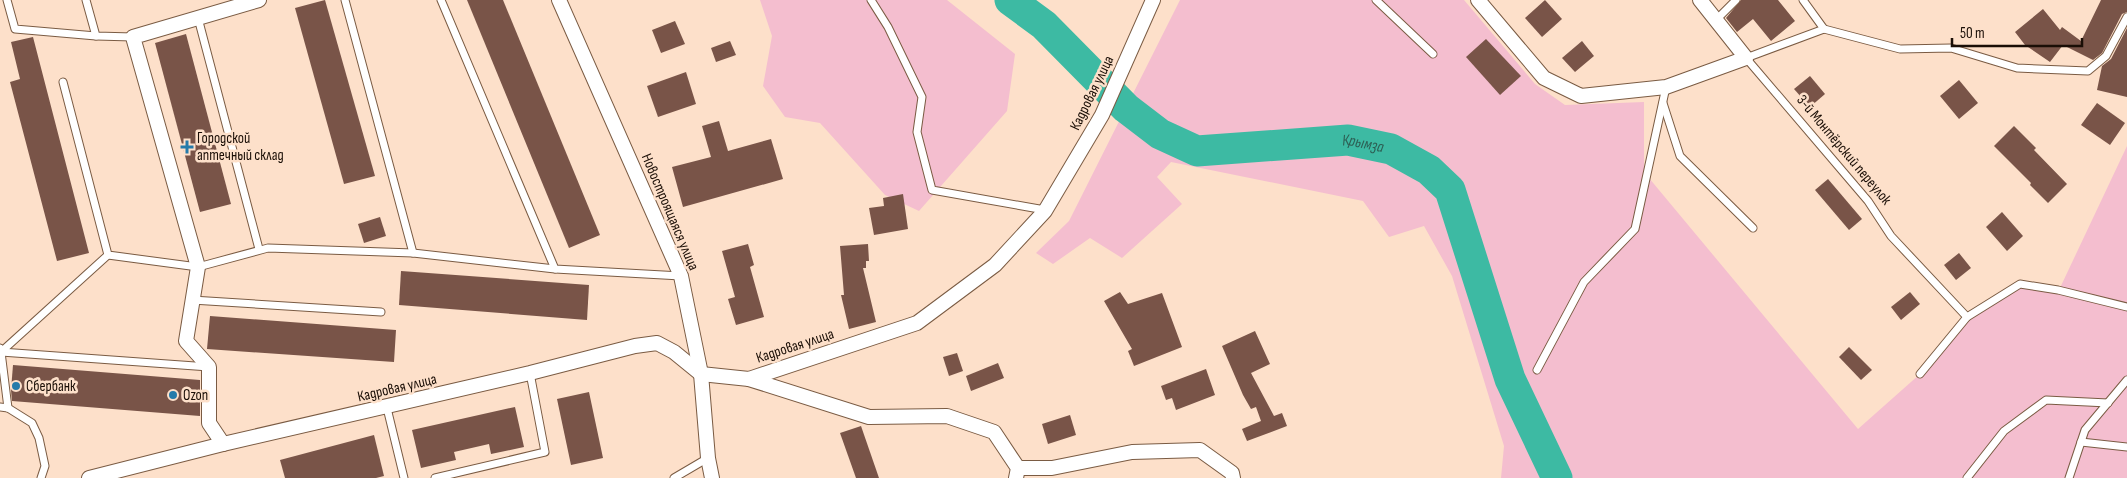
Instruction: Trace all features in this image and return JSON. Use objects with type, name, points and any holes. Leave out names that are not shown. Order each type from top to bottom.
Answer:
[{"type":"street","points":[[223,444],[208,423],[209,367],[186,341],[198,267],[133,37],[259,0]]},
{"type":"street","name":"Новостроящаяся улица","points":[[559,0],[682,276],[701,374],[708,458],[712,478]]},
{"type":"street","name":"Кадровая улица","points":[[89,478],[125,474],[223,444],[387,408],[635,346],[656,343],[674,352],[701,374],[750,379],[917,323],[995,266],[1045,210],[1102,115],[1153,0]]},
{"type":"street","points":[[1478,0],[1544,78],[1581,96],[1666,87],[1746,58]]},
{"type":"street","name":"3-й Монтёрский переулок","points":[[1700,0],[1746,58]]},
{"type":"street","points":[[750,379],[870,417],[947,416],[994,432],[1017,473],[1132,452],[1200,450],[1232,473],[1233,478]]},
{"type":"lane","points":[[7,0],[15,29],[96,36],[133,37]]},
{"type":"lane","points":[[86,0],[96,36]]},
{"type":"lane","points":[[345,0],[413,252]]},
{"type":"lane","points":[[441,0],[555,269]]},
{"type":"lane","points":[[871,0],[888,27],[922,97],[917,132],[932,190],[1045,210]]},
{"type":"lane","points":[[1376,0],[1433,54]]},
{"type":"lane","points":[[1716,20],[1736,0]]},
{"type":"lane","points":[[1802,0],[1824,29]]},
{"type":"lane","points":[[1746,58],[1824,29],[1900,49],[1951,48],[2016,68],[2088,71],[2106,56],[2127,17]]},
{"type":"lane","points":[[198,18],[259,249]]},
{"type":"lane","name":"3-й Монтёрский переулок","points":[[1746,58],[1868,201],[1892,236],[1967,317]]},
{"type":"lane","points":[[62,82],[108,256]]},
{"type":"lane","points":[[1537,370],[1584,282],[1635,228],[1666,87]]},
{"type":"lane","points":[[1663,103],[1680,156],[1753,228]]},
{"type":"lane","points":[[1,350],[108,256],[198,267],[259,249],[413,252],[555,269],[682,276]]},
{"type":"lane","points":[[1920,374],[1967,317],[2020,284],[2058,290],[2127,307]]},
{"type":"lane","points":[[192,300],[381,312]]},
{"type":"lane","points":[[1,350],[209,367]]},
{"type":"lane","points":[[1,350],[4,408],[32,423],[39,438],[45,466],[41,478]]},
{"type":"lane","points":[[435,478],[545,452],[530,373]]},
{"type":"lane","points":[[2069,478],[2085,430],[2127,380]]},
{"type":"lane","points":[[1967,478],[2004,431],[2046,400],[2108,403]]},
{"type":"lane","points":[[387,408],[404,478]]},
{"type":"lane","points":[[2081,442],[2127,448]]},
{"type":"lane","points":[[674,478],[708,458]]},
{"type":"shaded area","points":[[760,0],[947,0],[1015,54],[1007,111],[919,211],[885,195],[820,123],[785,117],[763,86],[772,36]]},
{"type":"shaded area","points":[[1180,0],[1464,0],[1535,84],[1565,105],[1644,102],[1644,172],[1858,429],[1920,374],[1967,317],[2020,284],[2059,290],[2127,146],[2127,478],[1501,478],[1504,446],[1452,276],[1424,226],[1389,237],[1363,201],[1171,162],[1157,177],[1182,204],[1122,258],[1090,238],[1053,264],[1036,253],[1069,221]]},
{"type":"building","points":[[325,0],[375,176],[344,184],[295,8]]},
{"type":"building","points":[[467,0],[503,0],[600,235],[569,248]]},
{"type":"building","points":[[1545,0],[1562,19],[1542,37],[1525,18]]},
{"type":"building","points":[[1741,0],[1778,0],[1795,21],[1771,41],[1753,19],[1737,32],[1726,18]]},
{"type":"building","points":[[2101,0],[2127,0],[2127,12],[2122,14],[2102,53],[2093,60],[2063,45],[2050,62],[2025,45],[2015,32],[2043,9],[2060,30],[2062,27],[2081,41]]},
{"type":"building","points":[[675,21],[685,44],[661,53],[652,30]]},
{"type":"building","points":[[2127,28],[2127,97],[2097,90],[2102,66],[2111,59]]},
{"type":"building","points":[[186,34],[231,204],[200,212],[155,43]]},
{"type":"building","points":[[33,37],[89,253],[57,261],[10,82],[20,79],[11,42]]},
{"type":"building","points":[[1486,39],[1521,76],[1500,95],[1466,57]]},
{"type":"building","points":[[730,41],[736,55],[716,62],[711,48]]},
{"type":"building","points":[[1582,41],[1594,56],[1575,72],[1562,58]]},
{"type":"building","points":[[686,72],[696,104],[658,117],[647,86]]},
{"type":"building","points":[[1810,76],[1825,94],[1810,107],[1794,89]]},
{"type":"building","points":[[1959,80],[1978,103],[1959,119],[1940,96]]},
{"type":"building","points":[[2097,103],[2125,123],[2110,145],[2081,125]]},
{"type":"building","points":[[719,121],[728,151],[771,139],[783,179],[683,207],[672,167],[711,157],[702,126]]},
{"type":"building","points":[[2014,126],[2067,184],[2048,203],[1994,146]]},
{"type":"building","points":[[1828,179],[1862,219],[1849,230],[1815,190]]},
{"type":"building","points":[[903,194],[908,229],[874,235],[869,208],[884,206],[883,198]]},
{"type":"building","points":[[2002,212],[2023,236],[2007,251],[1986,227]]},
{"type":"building","points":[[380,217],[386,236],[364,243],[358,224]]},
{"type":"building","points":[[748,244],[754,265],[750,267],[764,317],[736,325],[728,299],[735,297],[722,251]]},
{"type":"building","points":[[868,244],[869,261],[866,261],[866,268],[863,268],[876,322],[849,329],[841,295],[844,295],[840,246]]},
{"type":"building","points":[[1959,253],[1971,268],[1956,280],[1944,265]]},
{"type":"building","points":[[401,271],[589,285],[587,320],[399,305]]},
{"type":"building","points":[[1120,292],[1128,304],[1162,293],[1182,347],[1134,366],[1128,351],[1132,349],[1104,301]]},
{"type":"building","points":[[1910,292],[1920,304],[1901,320],[1891,307]]},
{"type":"building","points":[[210,316],[396,330],[394,362],[207,349]]},
{"type":"building","points":[[1255,331],[1270,364],[1251,373],[1274,416],[1282,413],[1287,426],[1247,441],[1242,429],[1261,421],[1256,407],[1251,409],[1243,395],[1222,346]]},
{"type":"building","points":[[1849,347],[1872,370],[1861,380],[1839,357]]},
{"type":"building","points":[[957,353],[963,371],[949,376],[943,357]]},
{"type":"building","points":[[998,363],[1004,378],[971,391],[966,376]]},
{"type":"building","points":[[13,365],[200,380],[200,416],[12,401]]},
{"type":"building","points":[[1206,369],[1215,395],[1176,410],[1172,398],[1166,400],[1161,386]]},
{"type":"building","points":[[589,392],[603,458],[571,465],[557,399]]},
{"type":"building","points":[[515,407],[524,447],[491,454],[489,444],[454,452],[456,460],[421,468],[412,430]]},
{"type":"building","points":[[1070,415],[1076,435],[1048,444],[1042,424]]},
{"type":"building","points":[[861,426],[879,478],[856,478],[840,433]]},
{"type":"building","points":[[374,435],[384,476],[376,478],[285,478],[280,460]]},
{"type":"waterway","name":"Крымза","points":[[1010,0],[1044,25],[1126,108],[1160,134],[1197,151],[1348,140],[1391,149],[1429,170],[1450,190],[1510,379],[1557,478]]},
{"type":"place","name":"Городской аптечный склад","points":[[187,147]]},
{"type":"place","name":"Сбербанк","points":[[16,386]]},
{"type":"place","name":"Ozon","points":[[173,395]]}]
